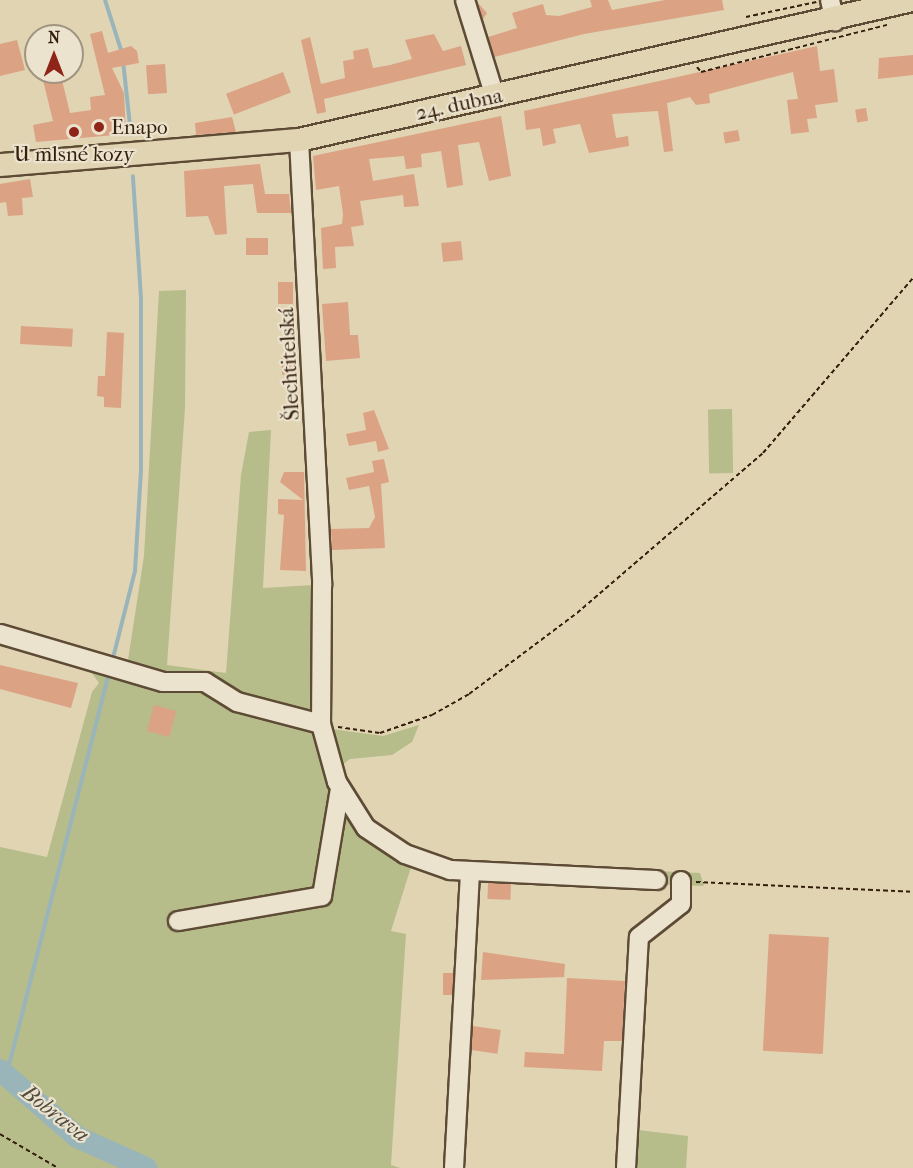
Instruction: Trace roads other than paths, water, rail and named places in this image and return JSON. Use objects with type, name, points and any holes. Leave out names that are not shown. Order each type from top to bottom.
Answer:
[{"type":"main road","name":"24. dubna","points":[[0,165],[299,140],[495,97],[832,7],[912,0]]},
{"type":"street","points":[[465,0],[495,97]]},
{"type":"street","name":"Šlechtitelská","points":[[299,140],[322,585],[321,724],[340,788]]},
{"type":"street","points":[[0,634],[163,682],[205,682],[237,702],[321,724]]},
{"type":"street","points":[[340,788],[366,828],[405,854],[470,871],[657,879]]},
{"type":"street","points":[[178,921],[322,896],[340,788]]},
{"type":"street","points":[[454,1168],[470,871]]},
{"type":"street","points":[[626,1168],[639,937],[681,904],[681,881]]},
{"type":"waterway","points":[[105,0],[122,53]]},
{"type":"waterway","points":[[123,61],[131,135]]},
{"type":"waterway","points":[[113,658],[135,571],[141,470],[141,298],[133,176]]},
{"type":"waterway","points":[[6,1077],[108,677]]},
{"type":"waterway","name":"Bobrava","points":[[0,1070],[77,1137],[146,1168]]},
{"type":"place","name":"Enapo","points":[[99,127]]},
{"type":"place","name":"U mlsné kozy","points":[[74,132]]}]
